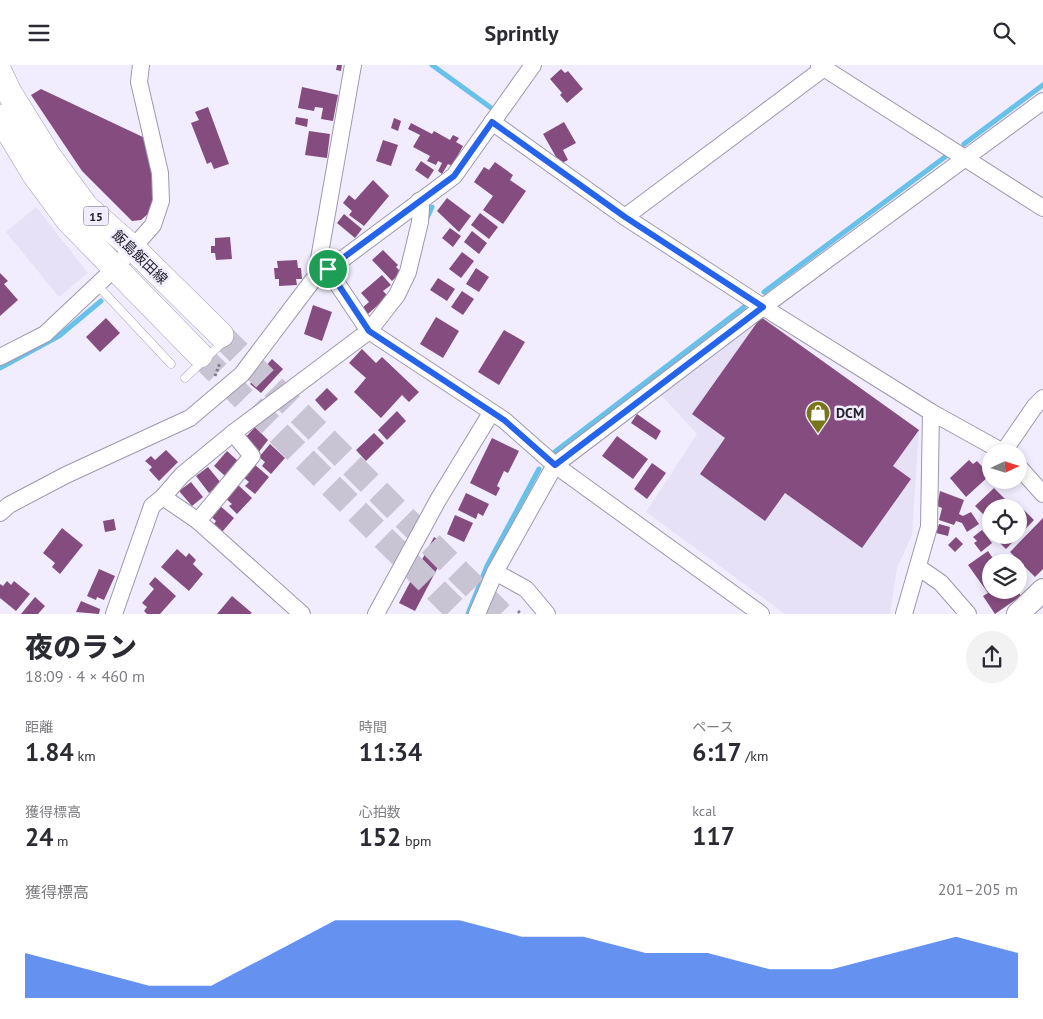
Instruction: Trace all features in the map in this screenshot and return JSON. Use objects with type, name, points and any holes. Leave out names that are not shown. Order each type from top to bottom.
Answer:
[{"type":"main road","name":"飯島飯田線","points":[[0,73],[9,92],[50,158],[86,207],[133,248],[221,339]]},
{"type":"main road","name":"飯島飯田線","points":[[0,117],[35,175],[106,277],[200,355]]},
{"type":"street","points":[[0,357],[45,333],[106,277],[153,225],[161,201],[160,173],[139,82],[141,65]]},
{"type":"street","points":[[353,65],[322,273],[369,331],[504,420],[555,465],[761,614]]},
{"type":"street","points":[[0,513],[9,505],[66,475],[190,418],[242,374],[322,273],[454,176],[533,65]]},
{"type":"street","points":[[625,217],[821,67],[1043,208]]},
{"type":"street","points":[[477,614],[495,572],[555,465],[763,307],[1043,101]]},
{"type":"street","points":[[492,122],[625,217],[763,307],[931,412],[990,444]]},
{"type":"street","points":[[114,614],[152,506],[163,497],[182,475],[233,433],[369,331],[397,295],[408,272],[420,222],[421,208],[419,201]]},
{"type":"street","points":[[1010,444],[1035,406],[1043,398]]},
{"type":"street","points":[[904,614],[929,527],[931,412]]},
{"type":"street","points":[[376,614],[438,500],[491,413]]},
{"type":"street","points":[[198,521],[252,455],[233,433]]},
{"type":"street","points":[[1028,477],[1043,494]]},
{"type":"street","points":[[163,497],[198,521],[302,614]]},
{"type":"street","points":[[918,567],[941,583],[968,614]]},
{"type":"street","points":[[495,572],[526,589],[547,614]]},
{"type":"street","points":[[1018,614],[1043,590]]},
{"type":"lane","points":[[106,277],[171,364]]},
{"type":"lane","points":[[185,378],[221,339]]},
{"type":"path","points":[[214,397],[208,391],[226,346],[221,339]]},
{"type":"shaded area","points":[[36,207],[88,273],[59,297],[6,232]]},
{"type":"shaded area","points":[[761,317],[919,430],[912,535],[897,568],[890,614],[785,614],[646,512],[697,434],[652,385]]},
{"type":"building","points":[[337,65],[342,65],[341,71],[336,70]]},
{"type":"building","points":[[561,69],[565,73],[568,71],[583,89],[567,103],[560,95],[562,93],[550,79]]},
{"type":"building","points":[[302,87],[338,95],[333,121],[321,119],[323,108],[315,107],[314,111],[298,108]]},
{"type":"building","points":[[41,89],[145,138],[153,183],[152,204],[148,214],[141,220],[132,221],[82,171],[31,95]]},
{"type":"building","points":[[208,107],[229,164],[214,169],[211,162],[207,164],[191,123],[199,120],[195,112]]},
{"type":"building","points":[[296,117],[308,119],[307,127],[295,124]]},
{"type":"building","points":[[394,118],[401,121],[398,131],[391,128]]},
{"type":"building","points":[[564,122],[576,143],[563,150],[568,160],[560,164],[543,134]]},
{"type":"building","points":[[411,123],[432,134],[434,131],[450,140],[453,135],[459,138],[456,142],[463,146],[452,166],[448,164],[442,174],[438,171],[442,163],[438,161],[436,165],[427,161],[430,156],[413,147],[420,135],[408,129]]},
{"type":"building","points":[[309,131],[330,134],[327,158],[305,155]]},
{"type":"building","points":[[383,140],[398,145],[391,166],[376,161]]},
{"type":"building","points":[[421,161],[434,170],[428,179],[415,170]]},
{"type":"building","points":[[495,162],[513,175],[510,180],[526,191],[503,224],[483,210],[493,196],[474,182],[484,167],[489,170]]},
{"type":"building","points":[[373,180],[389,196],[364,226],[349,215],[352,211],[343,203],[349,195],[355,200]]},
{"type":"building","points":[[447,198],[471,216],[459,232],[437,211]]},
{"type":"building","points":[[480,213],[498,227],[489,239],[471,225]]},
{"type":"building","points":[[344,214],[362,229],[355,238],[337,223]]},
{"type":"building","points":[[450,228],[461,236],[453,247],[442,238]]},
{"type":"building","points":[[472,231],[487,243],[479,254],[464,242]]},
{"type":"building","points":[[230,237],[232,259],[216,260],[215,253],[211,253],[211,246],[215,246],[215,238]]},
{"type":"building","points":[[383,250],[398,265],[396,267],[401,272],[392,281],[372,260]]},
{"type":"building","points":[[462,252],[474,261],[461,278],[449,269]]},
{"type":"building","points":[[297,260],[298,268],[301,268],[302,279],[296,279],[297,285],[279,286],[279,279],[275,279],[274,268],[278,268],[277,261]]},
{"type":"building","points":[[476,268],[489,277],[479,292],[466,284]]},
{"type":"building","points":[[0,273],[8,281],[4,284],[18,300],[0,316]]},
{"type":"building","points":[[382,275],[391,285],[383,291],[388,296],[368,314],[362,308],[369,302],[361,293]]},
{"type":"building","points":[[438,278],[455,289],[447,301],[430,290]]},
{"type":"building","points":[[462,291],[474,299],[463,315],[451,307]]},
{"type":"building","points":[[313,305],[332,312],[322,341],[304,334]]},
{"type":"building","points":[[436,317],[459,331],[443,358],[420,344]]},
{"type":"building","name":"DCM","points":[[761,317],[919,430],[893,466],[911,479],[862,548],[785,493],[765,521],[700,474],[725,438],[692,414]]},
{"type":"building","points":[[106,318],[120,333],[100,352],[86,337]]},
{"type":"building","points":[[504,330],[525,342],[499,385],[478,372]]},
{"type":"building","points":[[362,349],[376,363],[382,357],[419,392],[409,402],[402,395],[381,418],[354,392],[366,378],[349,363]]},
{"type":"building","points":[[272,359],[283,369],[261,393],[250,384]]},
{"type":"building","points":[[327,388],[338,399],[325,411],[315,400]]},
{"type":"building","points":[[397,411],[406,421],[387,440],[378,430]]},
{"type":"building","points":[[637,414],[661,431],[656,440],[631,423]]},
{"type":"building","points":[[255,427],[268,440],[258,453],[243,440]]},
{"type":"building","points":[[374,433],[384,443],[366,461],[356,450]]},
{"type":"building","points":[[617,436],[648,459],[633,479],[602,456]]},
{"type":"building","points":[[492,438],[519,451],[508,473],[504,471],[497,486],[500,488],[496,496],[470,483]]},
{"type":"building","points":[[270,444],[285,458],[271,474],[262,466],[265,462],[259,457]]},
{"type":"building","points":[[166,450],[178,462],[159,481],[149,470],[152,467],[145,461],[151,456],[155,460]]},
{"type":"building","points":[[227,451],[238,461],[225,476],[214,466]]},
{"type":"building","points":[[969,460],[973,464],[977,461],[982,466],[982,482],[966,497],[950,478]]},
{"type":"building","points":[[652,463],[666,473],[647,499],[634,489]]},
{"type":"building","points":[[254,464],[269,477],[255,494],[245,486],[249,482],[243,477]]},
{"type":"building","points":[[208,467],[221,483],[209,493],[196,476]]},
{"type":"building","points":[[191,482],[203,497],[192,506],[179,491]]},
{"type":"building","points":[[236,483],[252,498],[237,514],[229,506],[232,504],[224,497]]},
{"type":"building","points":[[995,489],[1005,499],[982,499]]},
{"type":"building","points":[[940,491],[964,500],[959,514],[963,516],[971,512],[979,524],[967,532],[962,523],[956,521],[954,525],[939,520],[942,508],[937,506]]},
{"type":"building","points":[[466,493],[489,504],[483,516],[478,513],[476,519],[458,510]]},
{"type":"building","points":[[982,499],[982,513],[975,506]]},
{"type":"building","points":[[218,504],[234,518],[222,532],[214,524],[216,521],[209,515]]},
{"type":"building","points":[[1027,513],[1034,520],[1027,527]]},
{"type":"building","points":[[455,515],[473,523],[464,542],[447,534]]},
{"type":"building","points":[[1043,518],[1043,569],[1035,577],[1027,569],[1027,554],[1012,554],[1010,552],[1018,544],[1027,544],[1027,534]]},
{"type":"building","points":[[114,519],[116,530],[105,532],[103,521]]},
{"type":"building","points":[[939,524],[950,527],[948,536],[936,533]]},
{"type":"building","points":[[62,528],[83,545],[60,574],[52,567],[55,563],[43,553]]},
{"type":"building","points":[[982,530],[982,544],[991,544],[981,552],[974,543],[977,541],[973,537]]},
{"type":"building","points":[[434,537],[449,546],[415,611],[399,603]]},
{"type":"building","points":[[956,537],[963,544],[955,552],[948,545]]},
{"type":"building","points":[[1001,544],[1011,544],[1006,549]]},
{"type":"building","points":[[177,549],[186,557],[189,553],[196,560],[193,564],[203,574],[189,591],[161,567]]},
{"type":"building","points":[[982,555],[982,585],[968,565]]},
{"type":"building","points":[[99,569],[115,576],[104,600],[97,597],[96,600],[87,596]]},
{"type":"building","points":[[155,577],[176,596],[160,614],[147,614],[144,611],[147,607],[142,603],[154,589],[149,584]]},
{"type":"building","points":[[7,581],[11,585],[14,581],[30,594],[16,611],[0,598],[0,584],[3,586]]},
{"type":"building","points":[[232,596],[252,613],[217,614]]},
{"type":"building","points":[[35,597],[45,606],[38,614],[21,614]]},
{"type":"building","points":[[985,599],[1017,599],[995,614]]},
{"type":"building","points":[[81,601],[100,609],[99,614],[76,612]]},
{"type":"waterway","points":[[432,65],[494,110]]},
{"type":"waterway","points":[[964,144],[1043,85]]},
{"type":"waterway","points":[[764,292],[949,154]]},
{"type":"waterway","points":[[427,218],[432,207]]},
{"type":"waterway","points":[[0,368],[59,336],[101,301]]},
{"type":"waterway","points":[[552,454],[744,307]]},
{"type":"waterway","points":[[468,614],[487,566],[539,469]]},
{"type":"tunnel","points":[[221,335],[501,614]]},
{"type":"tunnel","points":[[200,355],[460,614]]},
{"type":"place","name":"DCM","points":[[818,434]]},
{"type":"route","points":[[492,122],[625,217],[763,307],[555,465],[504,420],[369,331],[328,269],[454,176],[492,122]]}]
